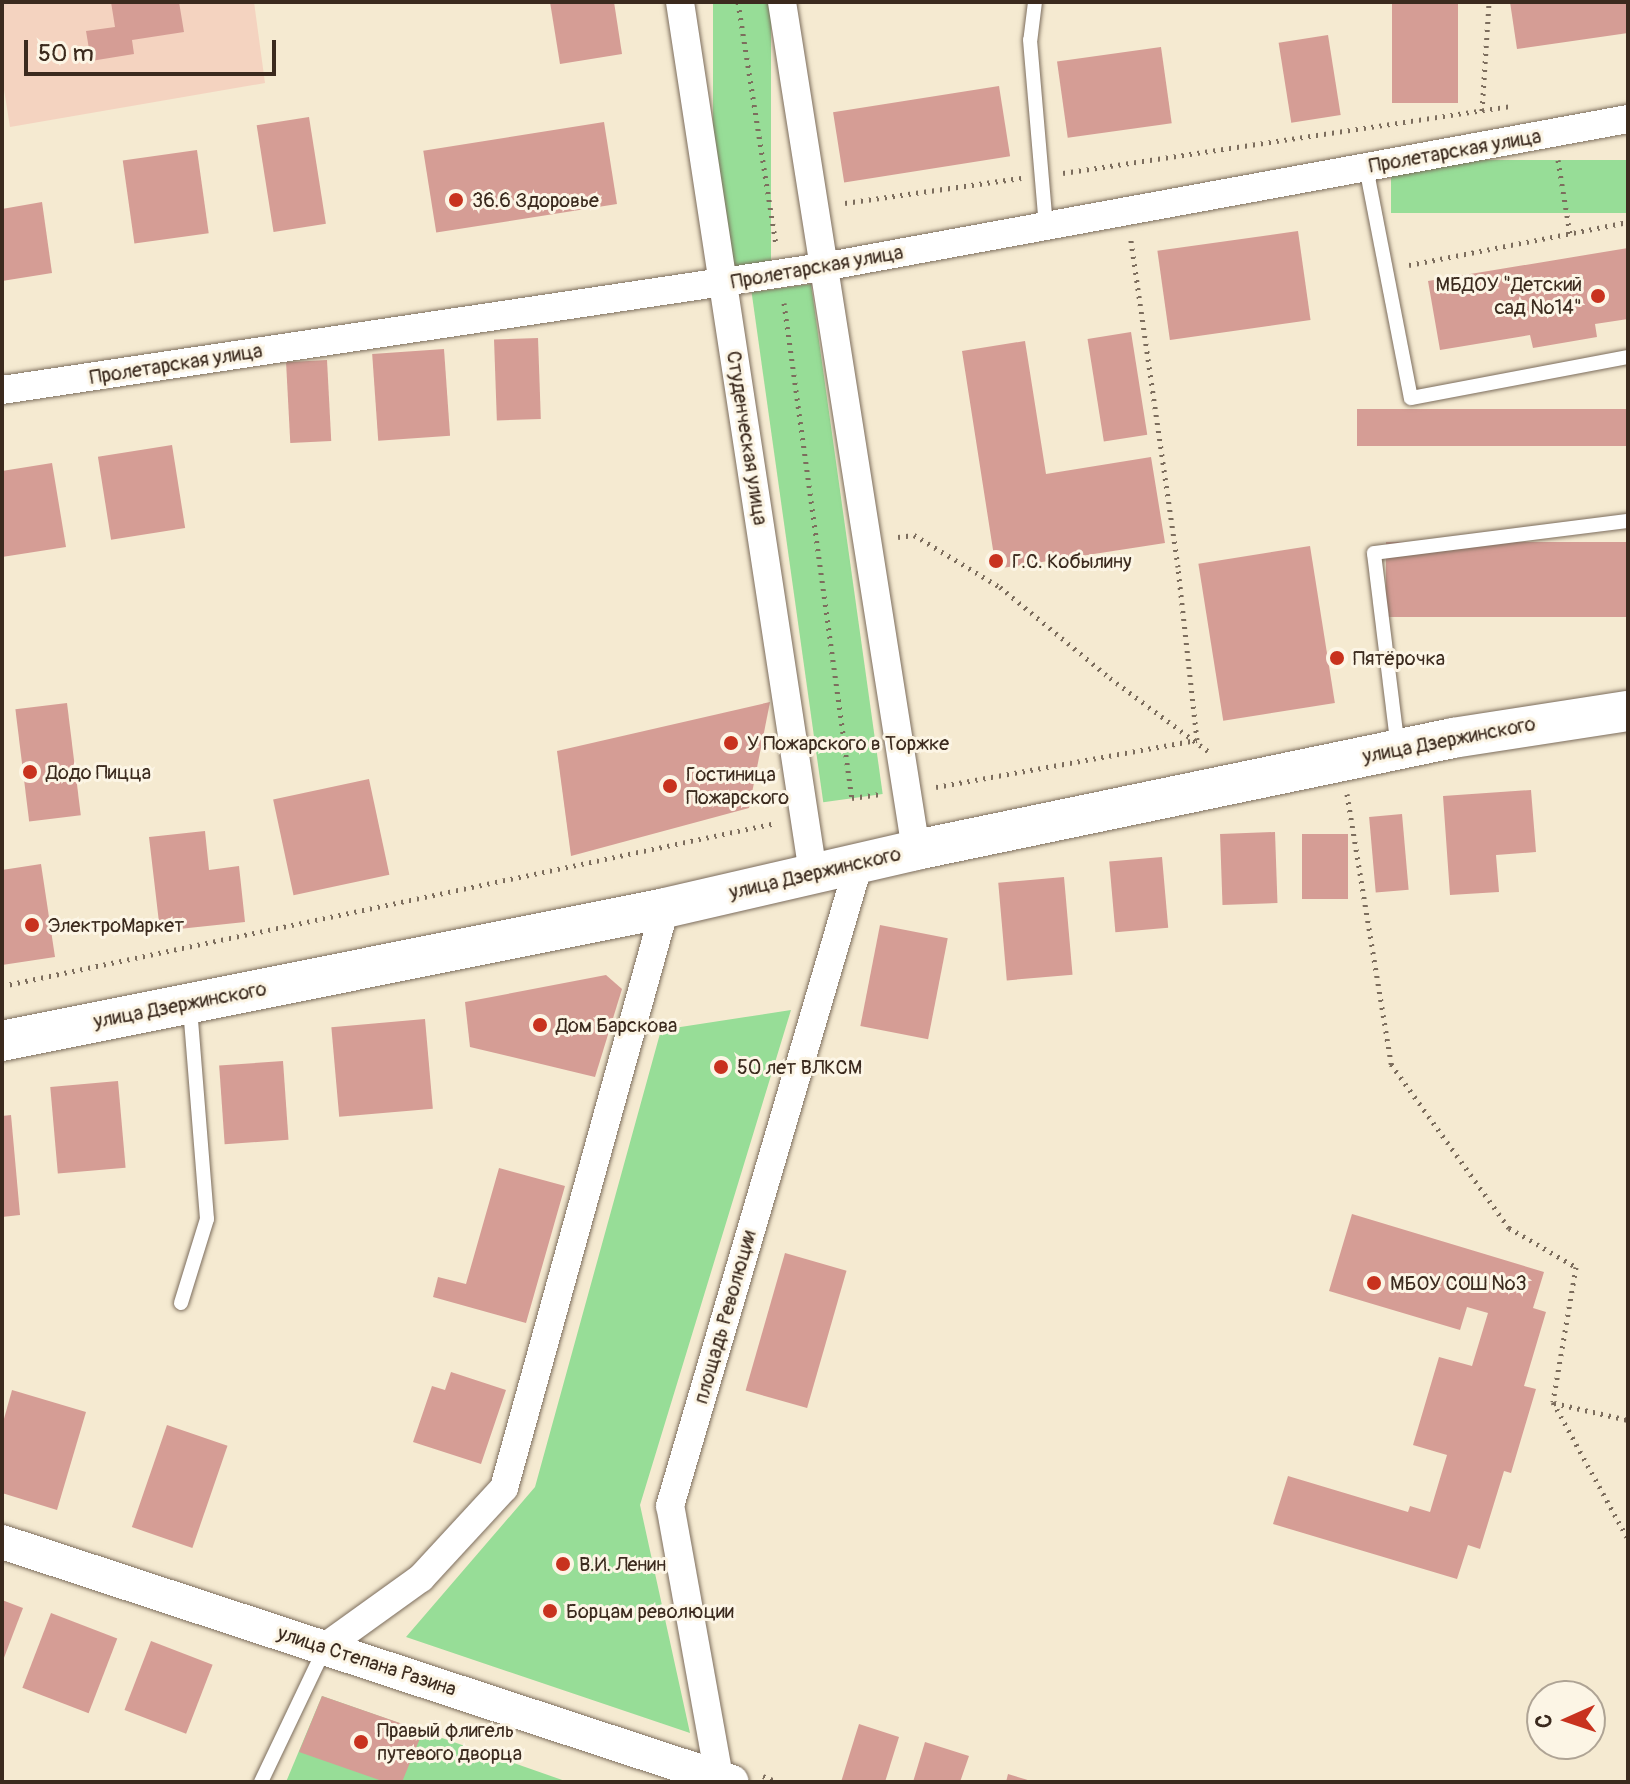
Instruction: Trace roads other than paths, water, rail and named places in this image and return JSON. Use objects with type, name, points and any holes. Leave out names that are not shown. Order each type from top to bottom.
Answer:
[{"type":"main road","name":"улица Дзержинского","points":[[2,1041],[665,908],[916,850],[1398,749],[1505,728],[1628,711]]},
{"type":"street","name":"Студенческая улица","points":[[680,2],[813,873]]},
{"type":"street","points":[[782,2],[916,850]]},
{"type":"street","name":"Пролетарская улица","points":[[2,390],[823,267],[1628,119]]},
{"type":"street","name":"площадь Революции","points":[[725,1779],[670,1506],[859,863]]},
{"type":"street","points":[[325,1647],[421,1578],[504,1488],[665,908]]},
{"type":"street","name":"улица Степана Разина","points":[[2,1542],[725,1779]]},
{"type":"lane","points":[[1035,2],[1030,40],[1046,226]]},
{"type":"lane","points":[[1366,167],[1411,398],[1628,357]]},
{"type":"lane","points":[[1398,749],[1374,553],[1628,521]]},
{"type":"lane","points":[[181,1303],[207,1219],[189,1003]]},
{"type":"lane","points":[[261,1782],[325,1647]]},
{"type":"place","name":"36.6 Здоровье","points":[[456,200]]},
{"type":"place","name":"МБДОУ \"Детский сад №14\"","points":[[1598,296]]},
{"type":"place","name":"Г.С. Кобылину","points":[[996,561]]},
{"type":"place","name":"Пятёрочка","points":[[1337,658]]},
{"type":"place","name":"У Пожарского в Торжке","points":[[731,743]]},
{"type":"place","name":"Додо Пицца","points":[[30,772]]},
{"type":"place","name":"Гостиница Пожарского","points":[[670,786]]},
{"type":"place","name":"ЭлектроМаркет","points":[[32,925]]},
{"type":"place","name":"Дом Барскова","points":[[540,1025]]},
{"type":"place","name":"50 лет ВЛКСМ","points":[[721,1067]]},
{"type":"place","name":"МБОУ СОШ №3","points":[[1374,1283]]},
{"type":"place","name":"В.И. Ленин","points":[[563,1564]]},
{"type":"place","name":"Борцам революции","points":[[550,1611]]},
{"type":"place","name":"Правый флигель путевого дворца","points":[[361,1742]]}]
